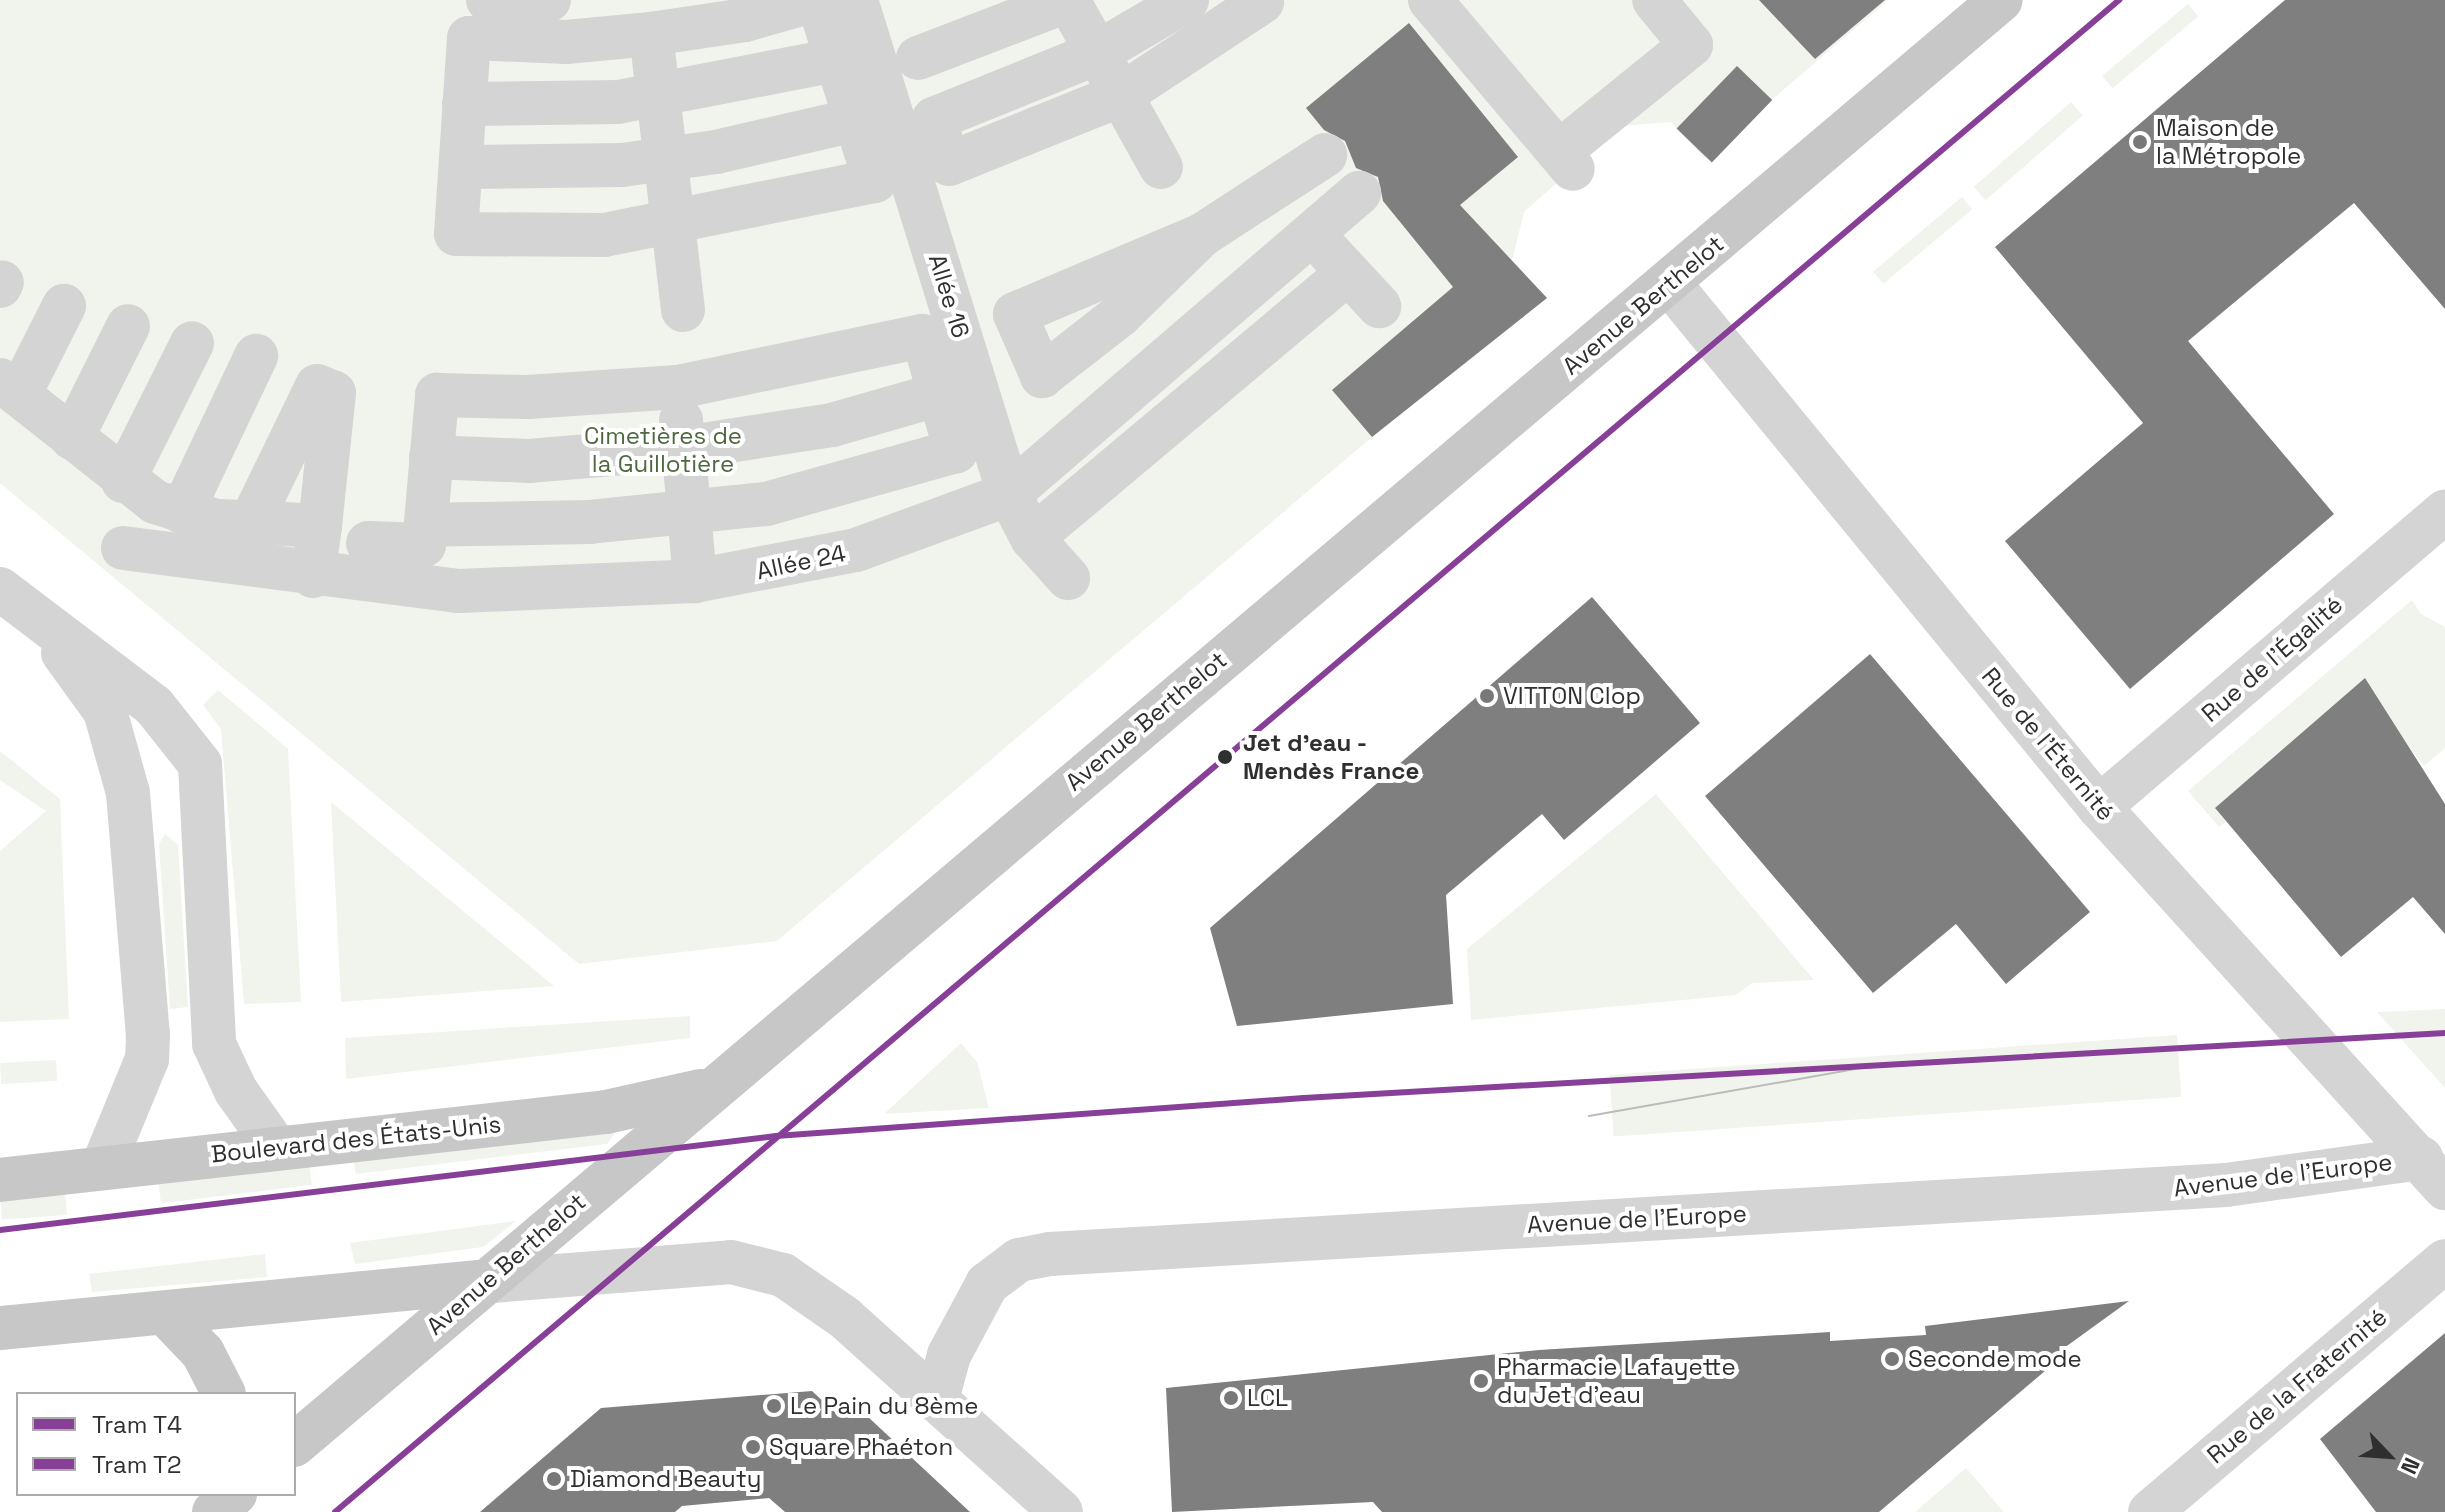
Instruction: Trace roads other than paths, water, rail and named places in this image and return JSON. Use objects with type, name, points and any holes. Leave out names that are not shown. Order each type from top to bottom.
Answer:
[{"type":"main road","name":"Avenue Berthelot","points":[[296,1443],[447,1318],[479,1282],[1669,283],[2001,0]]},
{"type":"main road","name":"Boulevard des États-Unis","points":[[0,1180],[606,1112],[711,1089]]},
{"type":"main road","points":[[0,1328],[479,1282]]},
{"type":"main road","points":[[166,1314],[203,1353],[223,1392]]},
{"type":"street","points":[[488,0],[549,0]]},
{"type":"street","points":[[816,0],[875,181],[673,226],[604,235],[456,234],[469,38],[566,42],[651,34],[745,20],[816,0]]},
{"type":"street","name":"Allée 16","points":[[856,0],[1009,494],[1032,538],[1068,578]]},
{"type":"street","points":[[918,58],[1068,0],[1161,167]]},
{"type":"street","points":[[1187,0],[1097,53],[934,119],[949,164],[1121,95],[1262,2]]},
{"type":"street","points":[[1430,0],[1566,161],[1691,45],[1654,0]]},
{"type":"street","points":[[651,34],[683,310]]},
{"type":"street","points":[[464,104],[533,107],[657,96],[836,60]]},
{"type":"street","points":[[461,167],[534,170],[665,159],[855,120]]},
{"type":"street","points":[[1202,235],[1325,155]]},
{"type":"street","name":"Allée 24","points":[[123,548],[313,576],[459,591],[695,581],[856,550],[1009,494],[1359,193]]},
{"type":"street","points":[[1313,234],[1379,306]]},
{"type":"street","points":[[1032,538],[1348,273]]},
{"type":"street","name":"Rue de l'Éternité","points":[[1669,283],[2099,807],[2433,1173]]},
{"type":"street","points":[[64,306],[10,388],[123,481],[182,512],[251,522],[320,526]]},
{"type":"street","points":[[72,438],[128,326]]},
{"type":"street","points":[[368,543],[424,545],[437,395],[528,397],[678,387],[923,336],[956,451],[836,489],[689,513],[426,525]]},
{"type":"street","points":[[123,481],[192,343]]},
{"type":"street","points":[[182,512],[256,356]]},
{"type":"street","points":[[251,522],[317,386],[334,393],[313,576]]},
{"type":"street","points":[[678,387],[695,581]]},
{"type":"street","points":[[431,457],[529,461],[683,448],[832,425],[940,394]]},
{"type":"street","name":"Rue de l'Égalité","points":[[2099,807],[2445,511]]},
{"type":"street","points":[[0,589],[154,706],[200,764],[214,1044],[236,1091],[276,1147]]},
{"type":"street","points":[[40,622],[105,711],[128,793],[147,1059],[102,1168]]},
{"type":"street","name":"Avenue de l'Europe","points":[[937,1399],[949,1355],[987,1284],[1019,1260],[1050,1254],[2433,1173]]},
{"type":"street","name":"Rue de la Fraternité","points":[[2150,1512],[2445,1261]]},
{"type":"street","points":[[479,1282],[731,1262],[758,1266],[812,1291],[1061,1512]]},
{"type":"tram line","name":"T2","points":[[335,1512],[2119,0]]},
{"type":"tram line","name":"T4","points":[[0,1230],[776,1136],[1304,1098],[2445,1033]]},
{"type":"tram line","points":[[1589,1116],[1868,1067]]},
{"type":"place","name":"Maison de la Métropole","points":[[2140,142]]},
{"type":"place","name":"VITTON Clop","points":[[1487,696]]},
{"type":"place","name":"Jet d'eau - Mendès France","points":[[1225,757]]},
{"type":"place","name":"Seconde mode","points":[[1892,1359]]},
{"type":"place","name":"Pharmacie Lafayette du Jet d'eau","points":[[1481,1381]]},
{"type":"place","name":"LCL","points":[[1231,1398]]},
{"type":"place","name":"Le Pain du 8ème","points":[[774,1406]]},
{"type":"place","name":"Square Phaéton","points":[[753,1447]]},
{"type":"place","name":"Diamond Beauty","points":[[554,1479]]},
{"type":"park label","name":"Cimetières de la Guillotière","points":[[663,450]]}]
